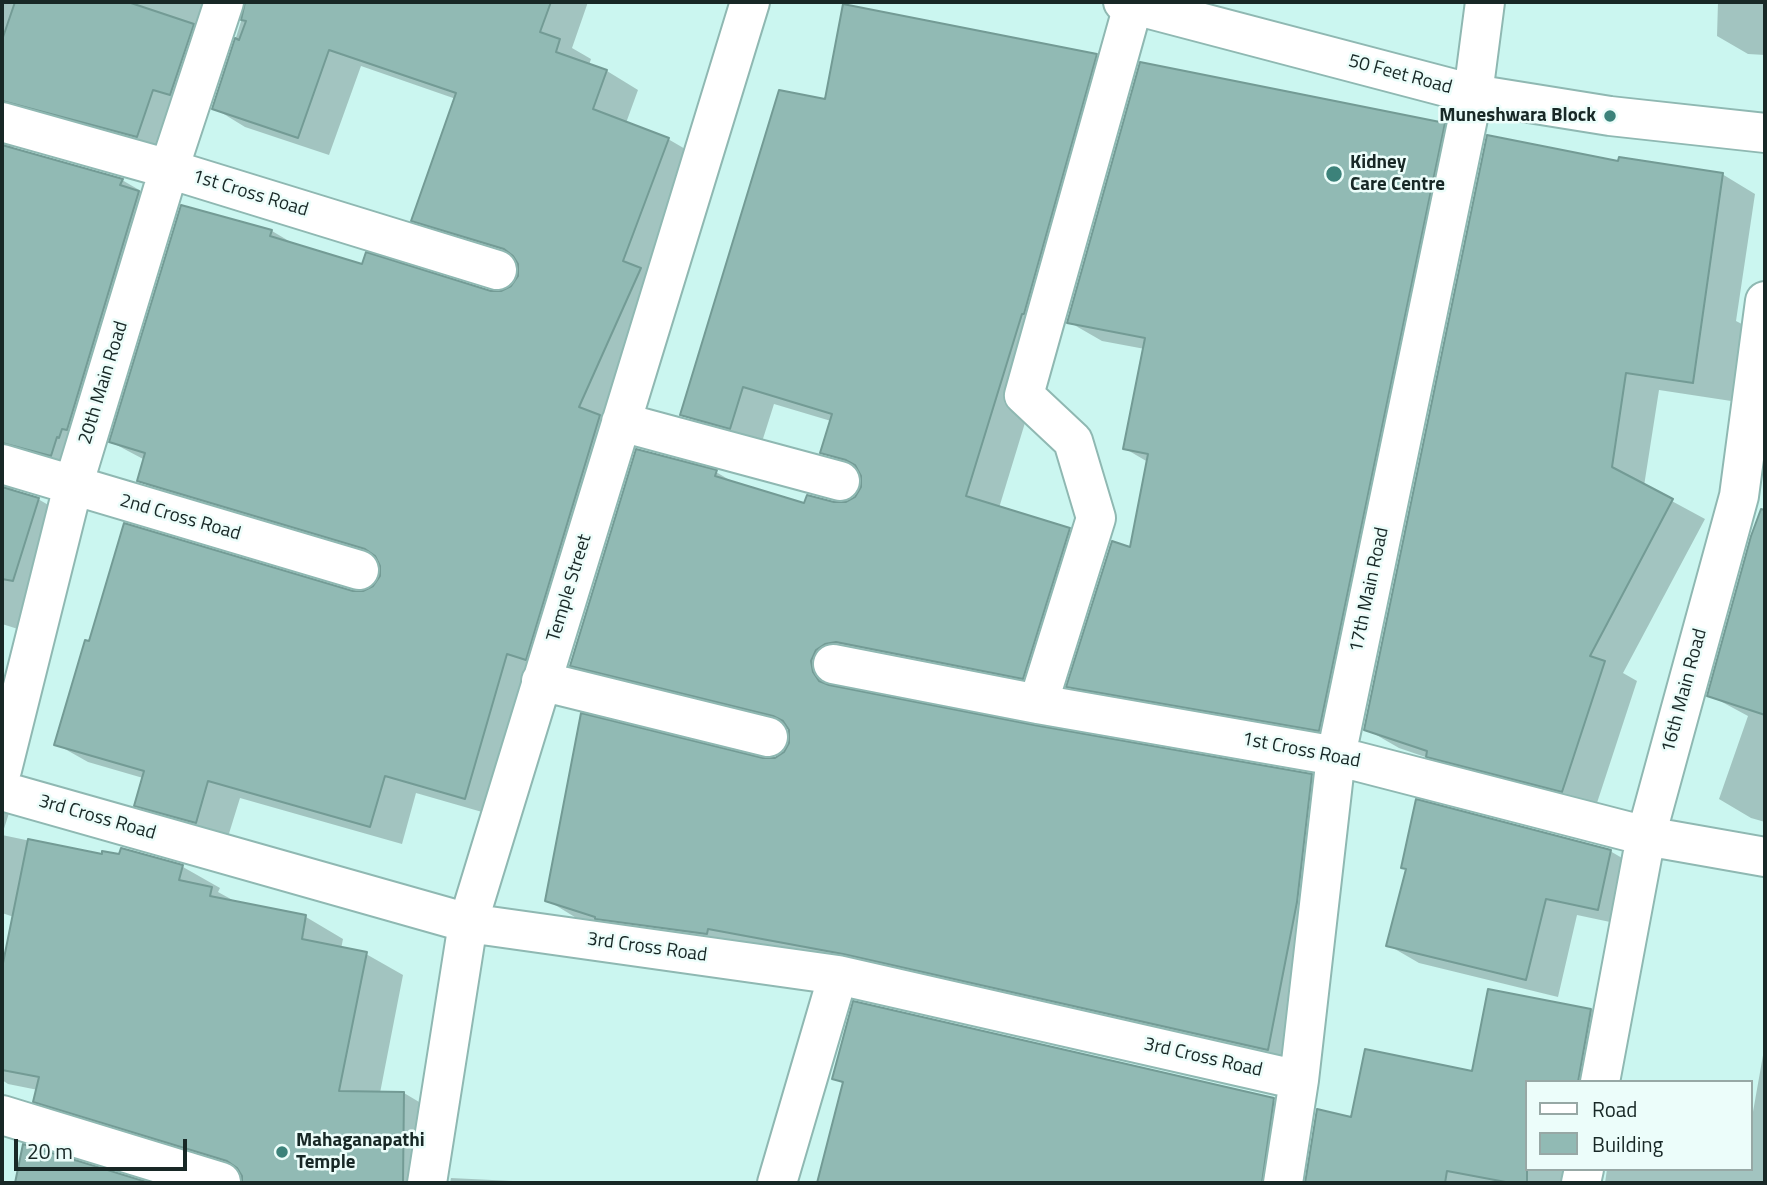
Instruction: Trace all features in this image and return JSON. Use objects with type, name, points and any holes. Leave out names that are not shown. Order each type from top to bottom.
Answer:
[{"type":"street","name":"20th Main Road","points":[[2,770],[73,486],[169,169],[224,2]]},
{"type":"street","name":"Temple Street","points":[[427,1183],[468,923],[750,2]]},
{"type":"street","name":"17th Main Road","points":[[1283,1183],[1299,1080],[1336,756],[1473,94],[1485,2]]},
{"type":"street","points":[[1038,704],[1096,518],[1073,441],[1024,395],[1130,3]]},
{"type":"street","name":"50 Feet Road","points":[[1130,3],[1473,94],[1610,116],[1765,133]]},
{"type":"street","name":"1st Cross Road","points":[[2,122],[169,169],[497,270]]},
{"type":"street","name":"16th Main Road","points":[[1600,1080],[1646,836],[1739,496],[1765,301]]},
{"type":"street","points":[[621,422],[840,481]]},
{"type":"street","name":"2nd Cross Road","points":[[2,464],[359,570]]},
{"type":"street","name":"1st Cross Road","points":[[833,664],[1038,704],[1336,756],[1646,836],[1765,857]]},
{"type":"street","points":[[541,681],[768,737]]},
{"type":"street","name":"3rd Cross Road","points":[[2,791],[468,923],[838,975],[1299,1080]]},
{"type":"street","points":[[777,1183],[838,975]]},
{"type":"street","points":[[2,1115],[221,1182]]},
{"type":"building","points":[[15,2],[128,2],[194,24],[170,95],[153,90],[137,137],[2,101],[2,40]]},
{"type":"building","points":[[245,2],[551,2],[540,32],[560,39],[556,52],[607,70],[593,109],[669,138],[623,261],[641,268],[579,407],[600,415],[526,660],[507,654],[465,799],[385,776],[370,827],[208,781],[196,823],[134,806],[144,771],[54,745],[85,640],[89,641],[124,523],[353,591],[363,591],[373,586],[380,576],[380,566],[375,556],[365,549],[137,481],[145,453],[109,442],[181,205],[272,230],[270,236],[362,264],[366,252],[491,291],[501,291],[511,286],[518,276],[518,264],[504,249],[411,221],[456,93],[329,50],[298,138],[212,109],[235,38],[239,40],[246,21],[241,20]]},
{"type":"building","points":[[843,4],[1097,54],[1024,314],[966,496],[1070,528],[1023,679],[836,642],[825,644],[816,650],[811,661],[813,672],[819,681],[829,685],[1034,725],[1312,774],[1297,902],[1268,1050],[843,954],[708,929],[707,934],[595,919],[545,901],[581,713],[763,758],[775,758],[784,752],[789,743],[789,730],[783,721],[773,716],[570,666],[636,449],[717,470],[715,476],[804,503],[807,495],[834,502],[846,502],[855,497],[861,487],[861,476],[855,465],[820,453],[832,414],[743,387],[730,429],[680,415],[779,90],[825,99]]},
{"type":"building","points":[[1140,62],[1445,123],[1319,731],[1066,687],[1112,541],[1130,547],[1148,454],[1123,449],[1145,338],[1067,323]]},
{"type":"building","points":[[1487,135],[1618,161],[1619,157],[1723,173],[1693,383],[1626,373],[1612,467],[1673,499],[1590,656],[1605,661],[1562,792],[1426,757],[1427,751],[1364,730]]},
{"type":"building","points":[[2,145],[123,179],[120,185],[139,191],[67,430],[62,429],[59,438],[57,437],[51,456],[2,443]]},
{"type":"building","points":[[2,487],[39,498],[13,581],[2,579]]},
{"type":"building","points":[[1761,509],[1765,510],[1765,715],[1707,696],[1751,536]]},
{"type":"building","points":[[1416,799],[1611,850],[1598,910],[1546,899],[1526,980],[1386,946],[1406,869],[1401,868]]},
{"type":"building","points":[[28,839],[102,854],[102,851],[119,854],[121,848],[183,865],[179,880],[212,887],[210,896],[306,915],[302,939],[367,952],[339,1091],[404,1092],[403,1183],[242,1183],[242,1176],[237,1168],[227,1161],[33,1102],[39,1077],[2,1070],[2,968]]},
{"type":"building","points":[[1488,989],[1591,1009],[1578,1080],[1526,1080],[1527,1183],[1511,1183],[1447,1171],[1445,1183],[1305,1183],[1317,1109],[1351,1117],[1365,1049],[1472,1071]]},
{"type":"building","points":[[853,1001],[1274,1098],[1262,1183],[817,1183],[843,1082],[832,1079]]},
{"type":"building","points":[[23,1144],[150,1183],[15,1183]]},
{"type":"place","name":"Muneshwara Block","points":[[1610,116]]},
{"type":"place","name":"Kidney Care Centre","points":[[1334,174]]},
{"type":"place","name":"Mahaganapathi Temple","points":[[282,1152]]}]
